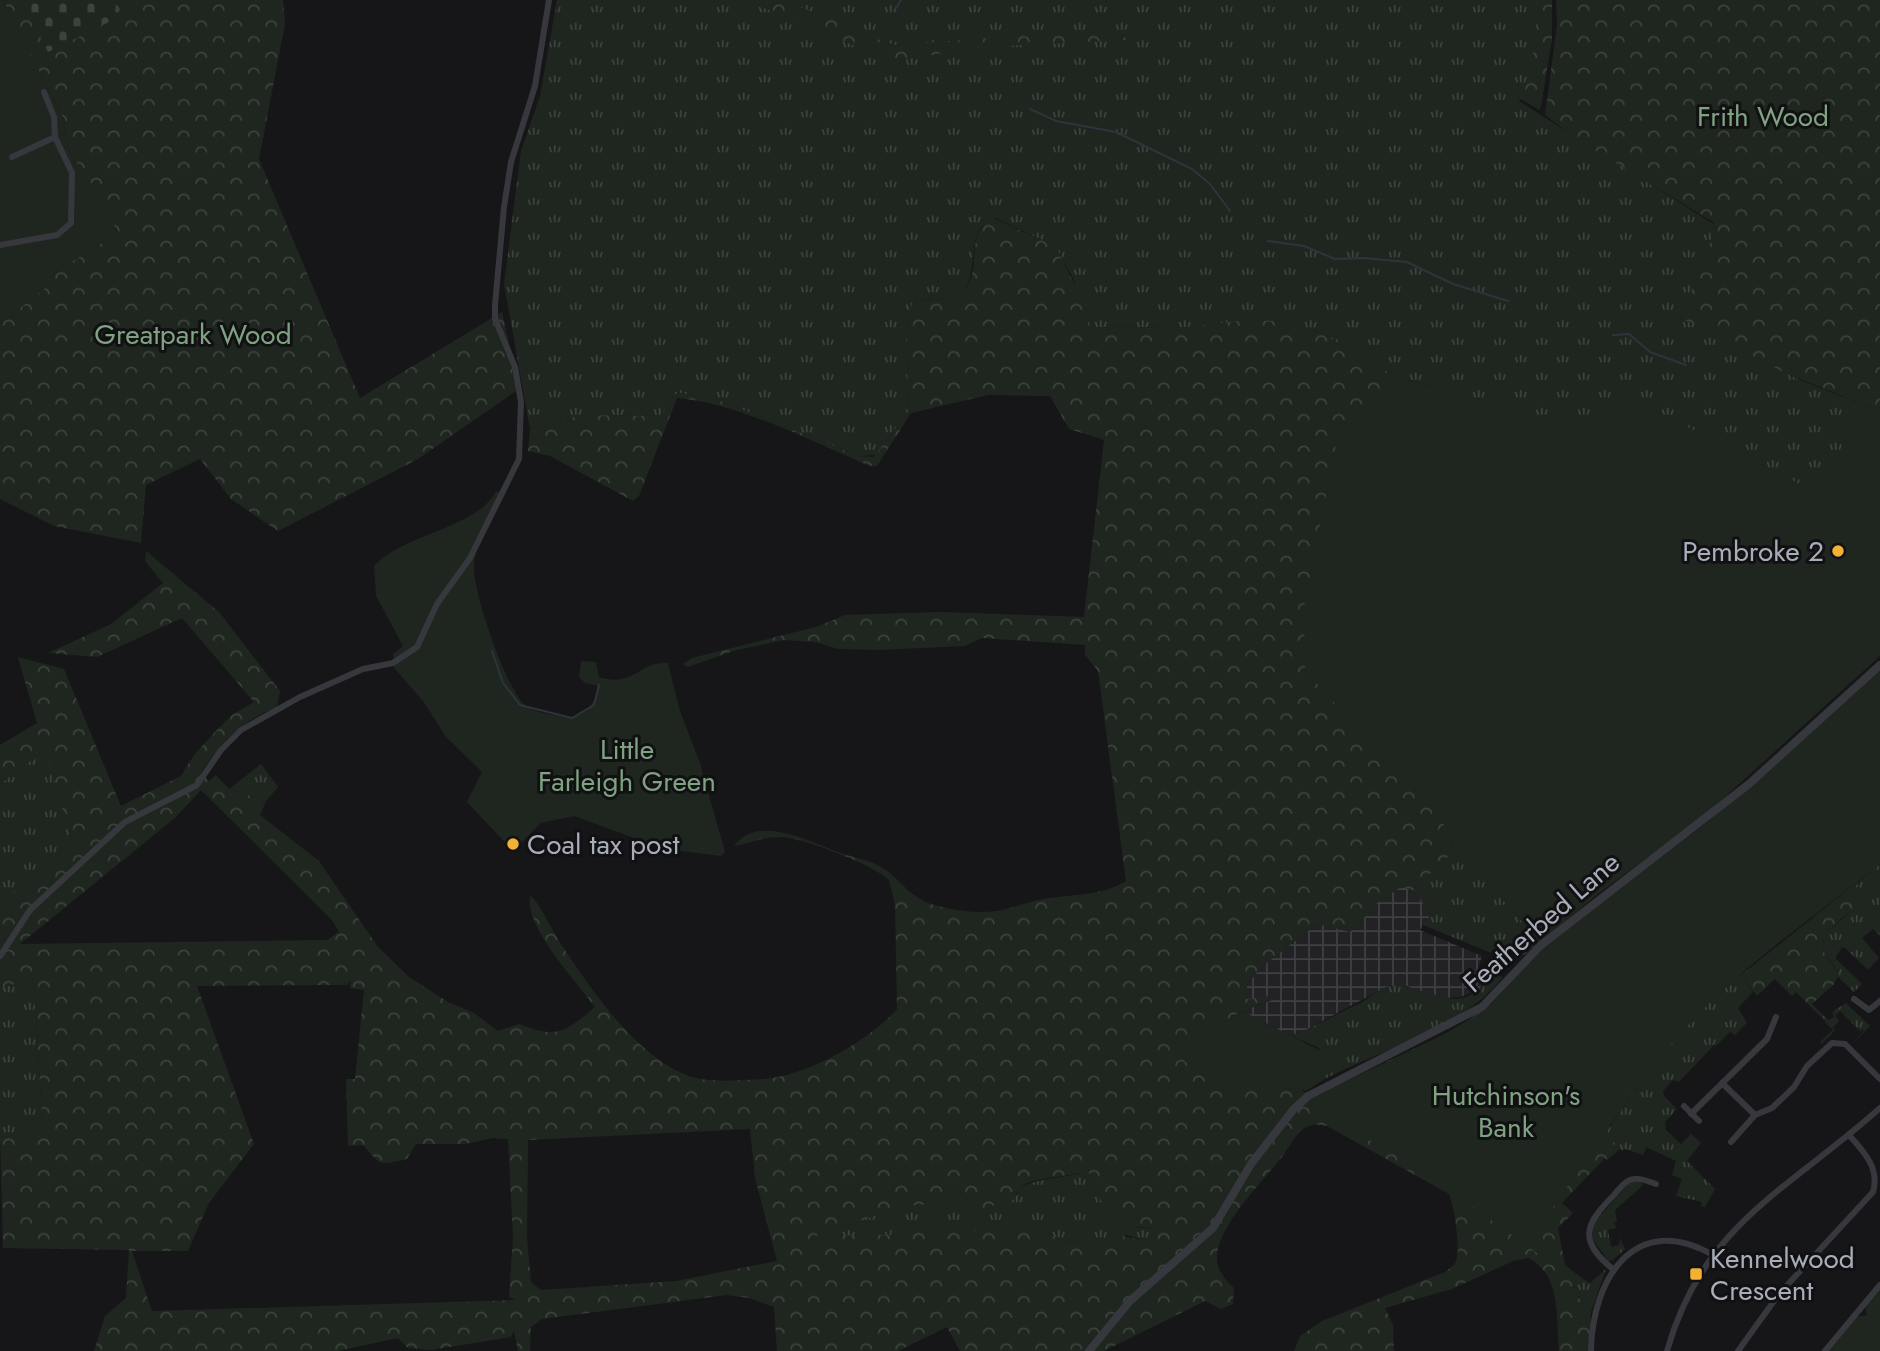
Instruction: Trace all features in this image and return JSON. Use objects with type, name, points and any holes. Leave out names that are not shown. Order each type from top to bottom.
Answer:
[{"type":"street","points":[[0,956],[30,910],[125,822],[197,785],[220,750],[241,730],[285,705],[363,669],[408,656],[416,648],[437,604],[470,558],[514,472],[521,443],[521,402],[515,367],[495,319],[498,267],[511,162],[535,86],[549,0]]},
{"type":"street","points":[[0,245],[57,235],[71,223],[72,173],[55,137],[54,117],[44,92]]},
{"type":"street","points":[[12,157],[55,137]]},
{"type":"street","name":"Featherbed Lane","points":[[1088,1351],[1130,1301],[1213,1228],[1251,1164],[1293,1110],[1308,1096],[1487,1004],[1518,966],[1541,946],[1739,793],[1880,665]]},
{"type":"street","points":[[1854,999],[1869,1010],[1880,1001]]},
{"type":"street","points":[[1691,1114],[1768,1037],[1771,1023],[1776,1017]]},
{"type":"street","points":[[1731,1142],[1755,1115],[1775,1105],[1797,1083],[1808,1064],[1834,1042],[1846,1044],[1880,1079]]},
{"type":"street","points":[[1722,1083],[1755,1115]]},
{"type":"street","points":[[1684,1106],[1699,1121]]},
{"type":"street","points":[[1667,1351],[1684,1305],[1713,1255],[1752,1210],[1880,1108]]},
{"type":"street","points":[[1738,1351],[1784,1289],[1868,1200],[1876,1185],[1877,1170],[1849,1135]]},
{"type":"street","points":[[1614,1270],[1591,1245],[1588,1234],[1592,1219],[1628,1181],[1636,1179],[1656,1184]]},
{"type":"street","points":[[1591,1351],[1594,1311],[1603,1287],[1614,1270],[1635,1249],[1658,1241],[1687,1243],[1713,1255]]},
{"type":"street","points":[[1825,1351],[1880,1285]]},
{"type":"shaded area","points":[[1402,886],[1412,891],[1432,913],[1420,930],[1482,956],[1478,969],[1487,972],[1479,990],[1460,997],[1444,998],[1427,995],[1407,986],[1386,987],[1300,1033],[1289,1035],[1242,1011],[1272,1000],[1246,999],[1247,985],[1260,968],[1317,924],[1369,908]]},
{"type":"green space","points":[[0,0],[3,0],[64,120],[66,142],[72,156],[92,184],[118,233],[55,272],[45,288],[0,324]]},
{"type":"green space","name":"Greatpark Wood","points":[[3,0],[283,0],[285,24],[259,159],[360,398],[502,312],[519,389],[418,459],[278,531],[231,499],[200,459],[146,485],[141,543],[54,526],[0,499],[0,324],[45,288],[55,272],[118,233],[69,149],[64,120]]},
{"type":"green space","points":[[22,0],[113,0],[121,16],[48,52]]},
{"type":"green space","points":[[557,0],[1552,0],[1552,38],[1540,110],[1520,99],[1519,101],[1715,225],[1716,235],[1681,318],[1802,381],[1880,411],[1820,495],[1642,404],[1554,423],[1537,421],[1481,400],[1393,375],[1317,331],[1274,321],[1176,328],[1090,327],[1073,278],[1055,246],[995,218],[985,223],[979,231],[969,281],[964,290],[953,297],[912,304],[906,334],[909,410],[876,455],[859,456],[718,400],[680,393],[674,395],[661,416],[582,415],[530,429],[504,284],[521,151],[540,96]]},
{"type":"green space","points":[[741,0],[781,0],[896,45],[990,38],[989,45],[903,60],[861,49],[803,22]]},
{"type":"green space","points":[[1533,0],[1552,0],[1552,38],[1541,106],[1523,97],[1539,28]]},
{"type":"green space","name":"Frith Wood","points":[[1556,0],[1880,0],[1880,411],[1785,373],[1681,318],[1716,228],[1713,222],[1583,143],[1545,115],[1557,25]]},
{"type":"green space","points":[[1122,33],[1127,40],[1002,46],[1004,36]]},
{"type":"green space","points":[[993,218],[1055,246],[1087,308],[1090,327],[1176,328],[1240,321],[1274,321],[1317,331],[1393,375],[1481,400],[1537,421],[1554,423],[1642,404],[1820,495],[1731,789],[1706,814],[1599,893],[1540,942],[1457,848],[1412,891],[1401,887],[1370,908],[1370,912],[1350,932],[1317,924],[1260,968],[1247,985],[1247,999],[1271,996],[1272,1000],[1242,1011],[1188,1043],[1183,1058],[1204,1075],[1220,1082],[1246,1079],[1269,1089],[1300,1088],[1311,1098],[1455,1029],[1497,1000],[1638,1086],[1605,1133],[1620,1149],[1607,1160],[1605,1158],[1562,1203],[1573,1213],[1558,1228],[1565,1265],[1583,1279],[1573,1287],[1591,1312],[1588,1351],[1559,1351],[1557,1312],[1552,1286],[1539,1265],[1528,1258],[1513,1261],[1452,1289],[1385,1308],[1393,1325],[1394,1351],[1294,1351],[1300,1336],[1322,1321],[1445,1272],[1456,1261],[1458,1247],[1449,1194],[1327,1126],[1316,1125],[1307,1127],[1298,1134],[1225,1231],[1217,1261],[1222,1274],[1234,1288],[1233,1304],[1221,1309],[1205,1301],[1104,1351],[960,1351],[947,1327],[898,1351],[777,1351],[774,1307],[749,1298],[727,1295],[542,1319],[531,1327],[530,1351],[518,1351],[514,1331],[511,1337],[431,1350],[408,1348],[398,1338],[338,1351],[94,1351],[105,1316],[126,1298],[129,1250],[3,1248],[0,1136],[43,1138],[34,979],[0,988],[0,904],[72,842],[45,750],[0,784],[0,745],[37,723],[18,657],[64,669],[121,806],[181,776],[194,755],[215,732],[232,715],[254,702],[182,618],[97,657],[48,653],[111,624],[163,583],[145,561],[146,551],[219,612],[280,691],[277,707],[252,719],[233,733],[201,773],[209,781],[216,775],[229,789],[266,801],[260,815],[319,861],[378,947],[409,977],[448,1002],[474,1013],[498,1031],[519,1024],[543,1031],[560,1031],[595,1007],[543,938],[530,908],[530,895],[599,999],[615,1018],[648,1051],[684,1074],[723,1081],[780,1077],[835,1055],[870,1033],[897,1009],[895,905],[889,880],[855,861],[822,847],[793,839],[770,838],[734,846],[744,836],[756,832],[770,831],[799,837],[872,863],[883,868],[926,902],[965,911],[1002,910],[1038,900],[1106,890],[1126,881],[1098,671],[1085,655],[1085,645],[982,638],[965,646],[878,650],[838,649],[815,642],[784,640],[733,651],[688,667],[683,664],[692,658],[816,627],[845,615],[941,612],[1084,617],[1104,440],[1069,429],[1050,396],[988,395],[911,413],[877,466],[870,466],[750,415],[700,401],[677,398],[639,496],[633,501],[550,456],[528,451],[530,429],[582,415],[661,416],[674,395],[680,393],[718,400],[859,456],[874,457],[909,410],[906,334],[912,304],[950,298],[961,293],[972,275],[978,234]],"holes":[[[201,790],[332,920],[339,932],[327,940],[20,944],[176,817]],[[351,980],[350,988],[364,990],[355,1079],[346,1079],[348,1146],[363,1145],[377,1160],[390,1163],[407,1159],[416,1144],[465,1144],[493,1138],[508,1139],[513,1238],[509,1297],[516,1300],[152,1311],[132,1251],[188,1251],[209,1203],[254,1144],[197,986],[347,985]],[[750,1129],[755,1178],[777,1261],[676,1281],[541,1290],[531,1282],[527,1238],[528,1140]],[[1088,1170],[1103,1204],[1115,1218],[1131,1226],[1158,1232],[1143,1240],[1116,1235],[1103,1255],[1097,1254],[1084,1240],[1061,1241],[1039,1227],[958,1232],[911,1223],[891,1235],[845,1235],[817,1240],[818,1231],[841,1228],[902,1206],[938,1204],[961,1192],[975,1210],[1012,1201],[1020,1188],[1027,1183]]]},
{"type":"green space","points":[[1404,379],[1481,400],[1529,419],[1551,423],[1642,404],[1820,495],[1861,406],[1880,411],[1880,656],[1706,814],[1599,893],[1540,942],[1457,847],[1437,813],[1305,671],[1304,607],[1337,440],[1367,405]]},
{"type":"green space","name":"Little Farleigh Green","points":[[496,491],[504,495],[478,547],[474,565],[475,578],[484,616],[500,660],[517,695],[525,705],[534,710],[571,718],[590,706],[597,693],[598,686],[585,683],[579,677],[581,661],[596,662],[599,677],[611,679],[628,677],[658,663],[668,663],[680,711],[700,763],[725,852],[721,856],[664,849],[574,816],[541,823],[513,851],[467,802],[482,772],[446,737],[423,701],[394,668],[393,654],[403,646],[376,596],[374,566],[403,546],[473,514],[487,504]]},
{"type":"green space","points":[[1880,670],[1741,975],[1753,992],[1738,1008],[1747,1023],[1735,1035],[1730,1032],[1679,1082],[1673,1080],[1663,1091],[1664,1096],[1677,1109],[1665,1122],[1666,1130],[1681,1144],[1691,1134],[1701,1143],[1687,1161],[1715,1189],[1705,1207],[1701,1206],[1702,1202],[1676,1196],[1682,1179],[1672,1175],[1676,1161],[1646,1147],[1643,1155],[1625,1149],[1622,1151],[1605,1134],[1638,1086],[1680,855]]},
{"type":"green space","name":"Hutchinson's Bank","points":[[1880,670],[1880,864],[1736,978],[1692,1021],[1631,1095],[1540,1226],[1544,1247],[1537,1253],[1405,1158],[1355,1133],[1312,1103],[1311,1098],[1322,1092],[1431,1042],[1487,1009],[1536,954],[1710,820]]},
{"type":"green space","points":[[46,749],[72,842],[0,904],[0,784]]},
{"type":"green space","points":[[261,764],[278,787],[266,801],[229,789]]},
{"type":"green space","points":[[1457,847],[1540,942],[1519,959],[1511,961],[1423,925],[1432,913],[1412,891]]},
{"type":"green space","points":[[1880,864],[1880,936],[1873,929],[1862,938],[1879,958],[1868,970],[1845,948],[1842,947],[1835,958],[1862,984],[1854,992],[1838,977],[1838,971],[1823,951],[1824,935],[1855,908],[1870,906],[1854,887]]},
{"type":"green space","points":[[1880,864],[1854,887],[1872,908],[1866,906],[1853,910],[1824,935],[1823,951],[1839,974],[1834,984],[1812,1004],[1828,1020],[1826,1022],[1796,992],[1792,996],[1775,979],[1757,996],[1741,975]]},
{"type":"green space","points":[[1487,972],[1503,977],[1466,1011],[1420,1036],[1325,1079],[1320,1076],[1333,1062],[1317,1047],[1289,1035],[1300,1033],[1387,987],[1413,988],[1455,999],[1467,997],[1478,988]]},
{"type":"green space","points":[[34,979],[43,1139],[0,1136],[0,988]]},
{"type":"green space","points":[[1846,1003],[1870,1026],[1852,1044],[1865,1029],[1860,1031],[1840,1011],[1835,1016],[1839,1021],[1833,1027],[1835,1030],[1822,1044],[1820,1042],[1833,1030],[1825,1022],[1834,1017],[1832,1012]]},
{"type":"green space","points":[[1242,1011],[1325,1053],[1333,1062],[1331,1070],[1321,1076],[1325,1079],[1306,1091],[1294,1088],[1261,1089],[1246,1079],[1226,1089],[1208,1081],[1180,1057],[1181,1049],[1188,1043]]},
{"type":"green space","points":[[1088,1170],[1100,1194],[1118,1216],[1132,1226],[1158,1232],[1143,1240],[1126,1235],[1103,1255],[1097,1254],[1084,1240],[1061,1241],[1049,1233],[958,1232],[911,1223],[891,1235],[845,1235],[817,1240],[818,1231],[841,1228],[902,1206],[938,1204],[961,1192],[975,1210],[1017,1195],[1018,1189],[1026,1185]]},
{"type":"green space","points":[[1636,1181],[1643,1183],[1642,1186],[1615,1210],[1617,1221],[1614,1222],[1619,1235],[1616,1228],[1608,1230],[1611,1247],[1619,1245],[1620,1238],[1625,1249],[1608,1261],[1594,1240],[1594,1224],[1598,1215],[1602,1214],[1626,1186]]},
{"type":"green space","points":[[1606,1269],[1591,1312],[1584,1308],[1573,1284],[1583,1279],[1590,1283]]},
{"type":"green space","points":[[1880,1289],[1880,1351],[1828,1351],[1856,1317],[1867,1315],[1865,1307]]},
{"type":"waterway","points":[[896,8],[901,0]]},
{"type":"waterway","points":[[1030,109],[1056,121],[1116,132],[1192,169],[1210,184],[1230,211]]},
{"type":"waterway","points":[[1268,241],[1304,246],[1335,259],[1364,258],[1407,262],[1453,284],[1508,301]]},
{"type":"waterway","points":[[1613,335],[1629,334],[1650,352],[1686,365]]},
{"type":"waterway","points":[[492,651],[503,683],[520,705],[572,718],[594,705],[599,685]]},
{"type":"place","name":"Pembroke 2","points":[[1838,551]]},
{"type":"place","name":"Coal tax post","points":[[513,844]]},
{"type":"place","name":"Kennelwood Crescent","points":[[1696,1274]]}]
